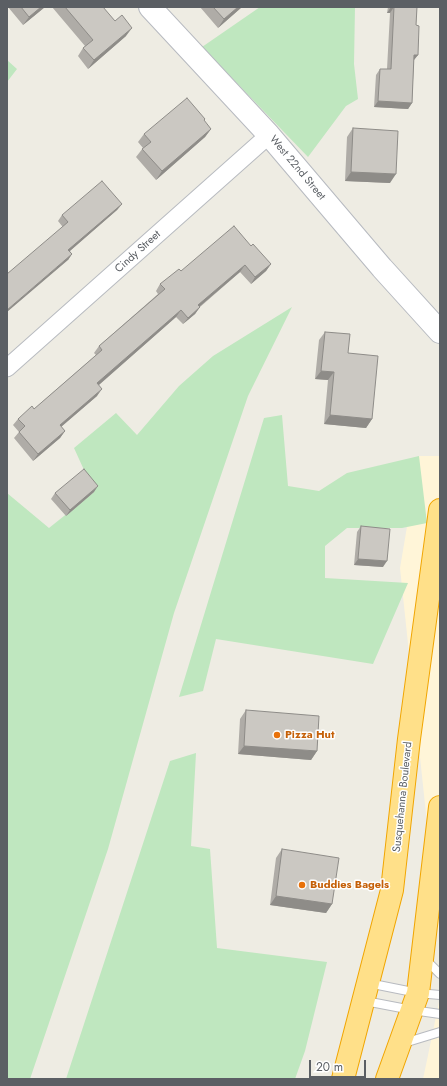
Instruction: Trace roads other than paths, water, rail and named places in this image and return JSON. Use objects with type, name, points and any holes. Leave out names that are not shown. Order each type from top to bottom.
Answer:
[{"type":"highway","name":"Susquehanna Boulevard","points":[[343,1079],[392,890],[409,739],[440,510]]},
{"type":"highway","points":[[387,1079],[415,1002],[440,807]]},
{"type":"street","name":"West 22nd Street","points":[[150,7],[269,136],[382,268],[440,332]]},
{"type":"street","name":"Cindy Street","points":[[7,368],[269,136]]},
{"type":"lane","points":[[422,956],[440,974]]},
{"type":"lane","points":[[366,992],[415,1002],[440,1014]]},
{"type":"lane","points":[[366,992],[415,1002],[440,995]]},
{"type":"lane","points":[[399,1044],[440,1032]]},
{"type":"place","name":"Pizza Hut","points":[[277,735]]},
{"type":"place","name":"Buddies Bagels","points":[[302,885]]}]
